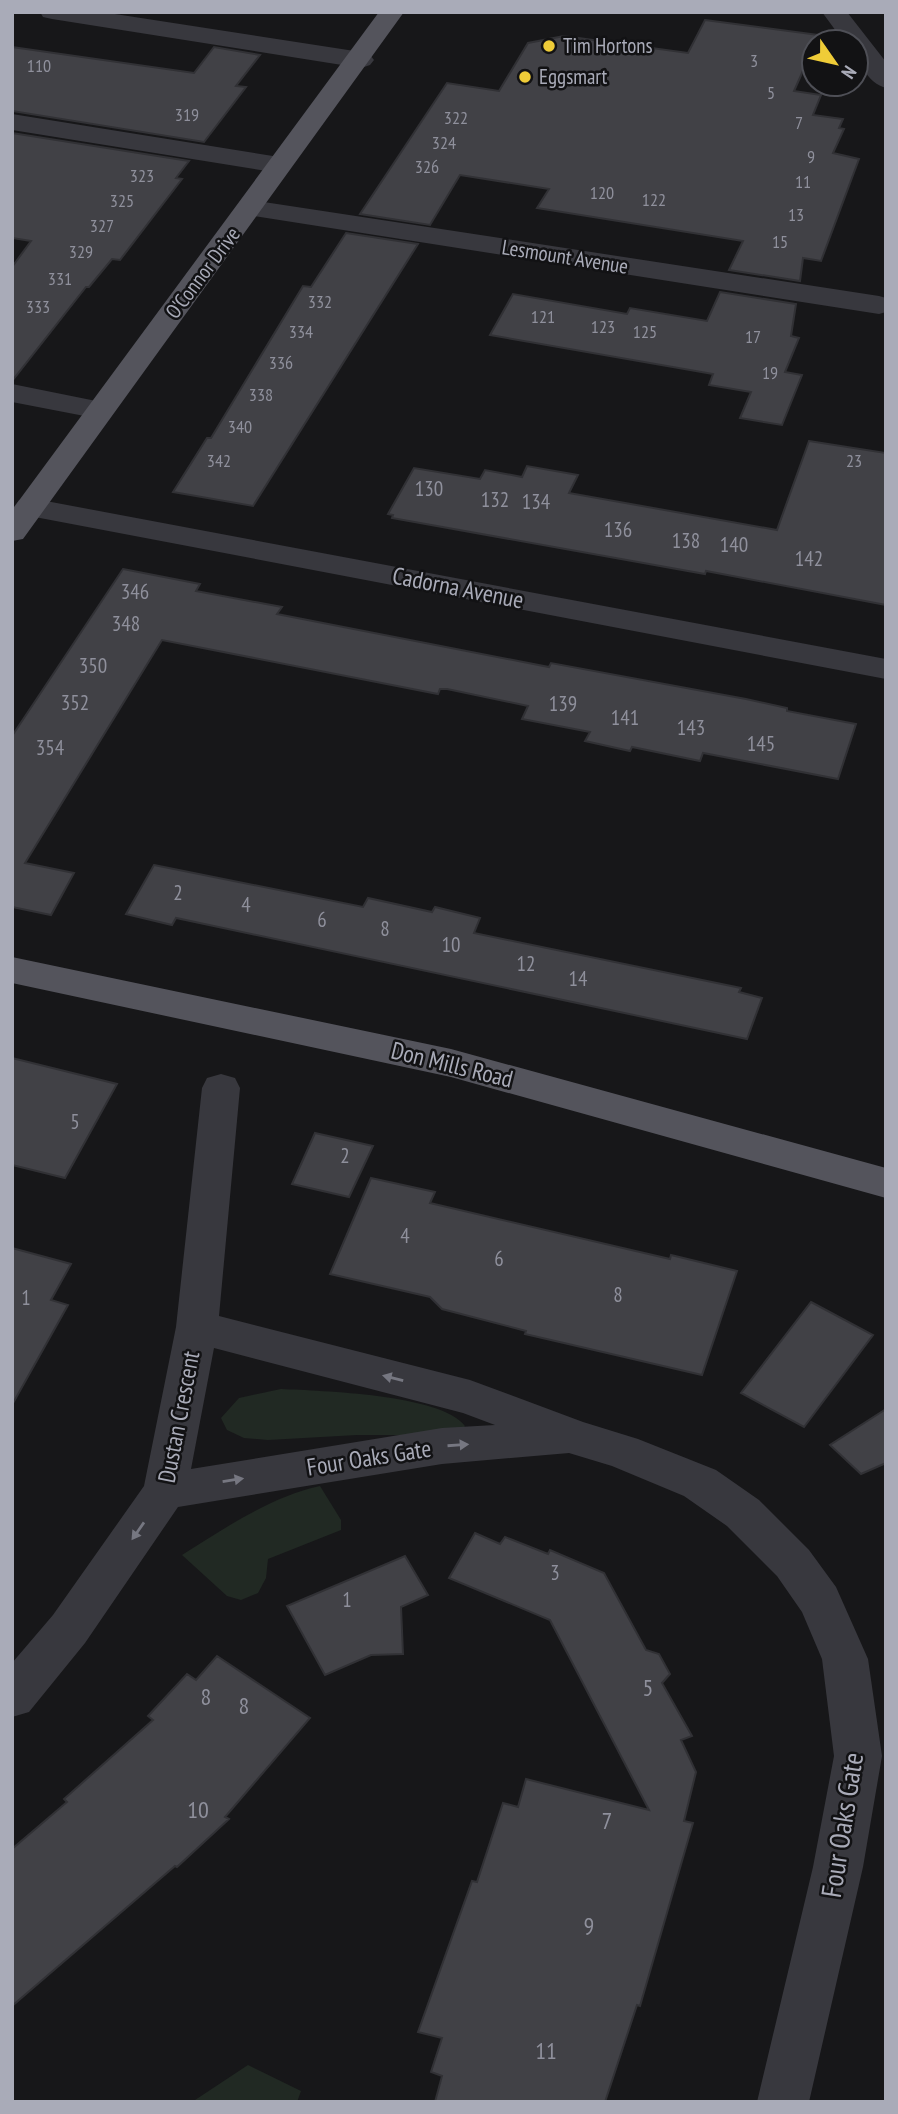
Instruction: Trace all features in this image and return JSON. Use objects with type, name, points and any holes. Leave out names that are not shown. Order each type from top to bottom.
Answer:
[{"type":"main road","name":"O'Connor Drive","points":[[21,520],[251,208],[279,165],[360,60],[392,12]]},
{"type":"main road","name":"Don Mills Road","points":[[12,970],[451,1063],[886,1183]]},
{"type":"street","points":[[52,12],[360,60]]},
{"type":"street","points":[[834,12],[886,80]]},
{"type":"street","points":[[12,122],[279,165]]},
{"type":"street","name":"Lesmount Avenue","points":[[251,208],[883,308]]},
{"type":"street","points":[[12,393],[100,410]]},
{"type":"street","name":"Cadorna Avenue","points":[[21,520],[886,669]]},
{"type":"street","name":"Dustan Crescent","points":[[12,1696],[69,1629],[166,1491],[197,1327],[221,1088]]},
{"type":"street","name":"Four Oaks Gate","points":[[197,1327],[470,1397],[700,1482],[743,1513],[793,1563],[820,1601],[845,1658],[858,1756],[838,1867],[783,2102]]},
{"type":"street","name":"Four Oaks Gate","points":[[166,1491],[442,1446],[574,1437]]},
{"type":"shaded area","points":[[281,1389],[350,1393],[407,1401],[452,1415],[465,1426],[458,1435],[357,1435],[268,1440],[244,1438],[227,1430],[221,1418],[239,1398]]},
{"type":"shaded area","points":[[320,1486],[341,1520],[341,1530],[268,1559],[266,1578],[258,1593],[241,1600],[227,1596],[182,1555],[266,1506]]},
{"type":"shaded area","points":[[248,2065],[301,2091],[297,2102],[192,2102]]},
{"type":"building","points":[[705,20],[800,32],[800,78],[794,91],[800,92],[800,98],[820,98],[813,115],[843,119],[839,128],[844,129],[833,153],[859,159],[821,261],[803,258],[800,281],[729,270],[743,241],[537,208],[549,189],[460,175],[430,225],[360,214],[447,83],[499,91],[528,43],[564,36],[688,53]]},
{"type":"building","points":[[12,47],[194,73],[214,47],[260,55],[236,86],[246,87],[204,142],[12,111]]},
{"type":"building","points":[[12,133],[189,161],[176,178],[182,179],[120,260],[112,259],[89,287],[86,287],[12,381],[12,267],[31,241],[12,238]]},
{"type":"building","points":[[346,233],[418,244],[253,506],[173,492],[207,438],[211,438],[303,286],[311,287]]},
{"type":"building","points":[[720,292],[796,304],[791,336],[799,338],[785,372],[802,375],[782,425],[740,418],[751,392],[709,385],[713,374],[490,335],[513,294],[627,314],[630,308],[707,321]]},
{"type":"building","points":[[809,441],[886,453],[886,605],[706,571],[705,574],[392,518],[393,515],[388,514],[414,468],[480,479],[485,470],[522,477],[527,466],[578,475],[569,493],[777,530]]},
{"type":"building","points":[[123,569],[200,584],[196,591],[282,607],[277,614],[549,667],[551,663],[746,699],[787,708],[787,711],[856,724],[838,779],[703,753],[700,761],[632,747],[630,751],[585,741],[590,732],[522,719],[528,706],[447,689],[440,689],[438,694],[162,640],[25,863],[74,873],[51,915],[12,907],[12,736]]},
{"type":"building","points":[[154,865],[363,907],[368,898],[432,912],[435,907],[480,918],[474,933],[741,988],[739,992],[762,998],[747,1039],[176,918],[172,925],[126,914]]},
{"type":"building","points":[[12,1058],[117,1084],[65,1178],[12,1165]]},
{"type":"building","points":[[315,1133],[373,1146],[349,1197],[292,1184]]},
{"type":"building","points":[[371,1178],[435,1192],[430,1203],[670,1259],[671,1255],[737,1271],[702,1375],[525,1334],[526,1331],[442,1309],[430,1297],[330,1274]]},
{"type":"building","points":[[12,1248],[71,1264],[51,1300],[68,1305],[12,1405]]},
{"type":"building","points":[[811,1302],[873,1335],[804,1427],[741,1393]]},
{"type":"building","points":[[886,1409],[886,1463],[861,1474],[830,1445]]},
{"type":"building","points":[[475,1533],[500,1544],[505,1537],[548,1554],[550,1550],[604,1573],[646,1650],[659,1654],[670,1674],[662,1683],[692,1736],[681,1740],[696,1772],[684,1821],[693,1823],[640,2006],[637,2005],[605,2102],[435,2102],[442,2076],[431,2072],[442,2038],[418,2032],[472,1881],[477,1882],[503,1803],[518,1807],[526,1779],[649,1810],[550,1620],[449,1578]]},
{"type":"building","points":[[405,1556],[428,1595],[401,1607],[403,1654],[371,1655],[325,1675],[287,1606]]},
{"type":"building","points":[[217,1656],[310,1718],[225,1817],[229,1819],[177,1867],[12,2006],[12,1849],[67,1802],[64,1799],[153,1720],[148,1716],[187,1674],[196,1680]]},
{"type":"place","name":"Tim Hortons","points":[[549,46]]},
{"type":"place","name":"Eggsmart","points":[[525,77]]}]
